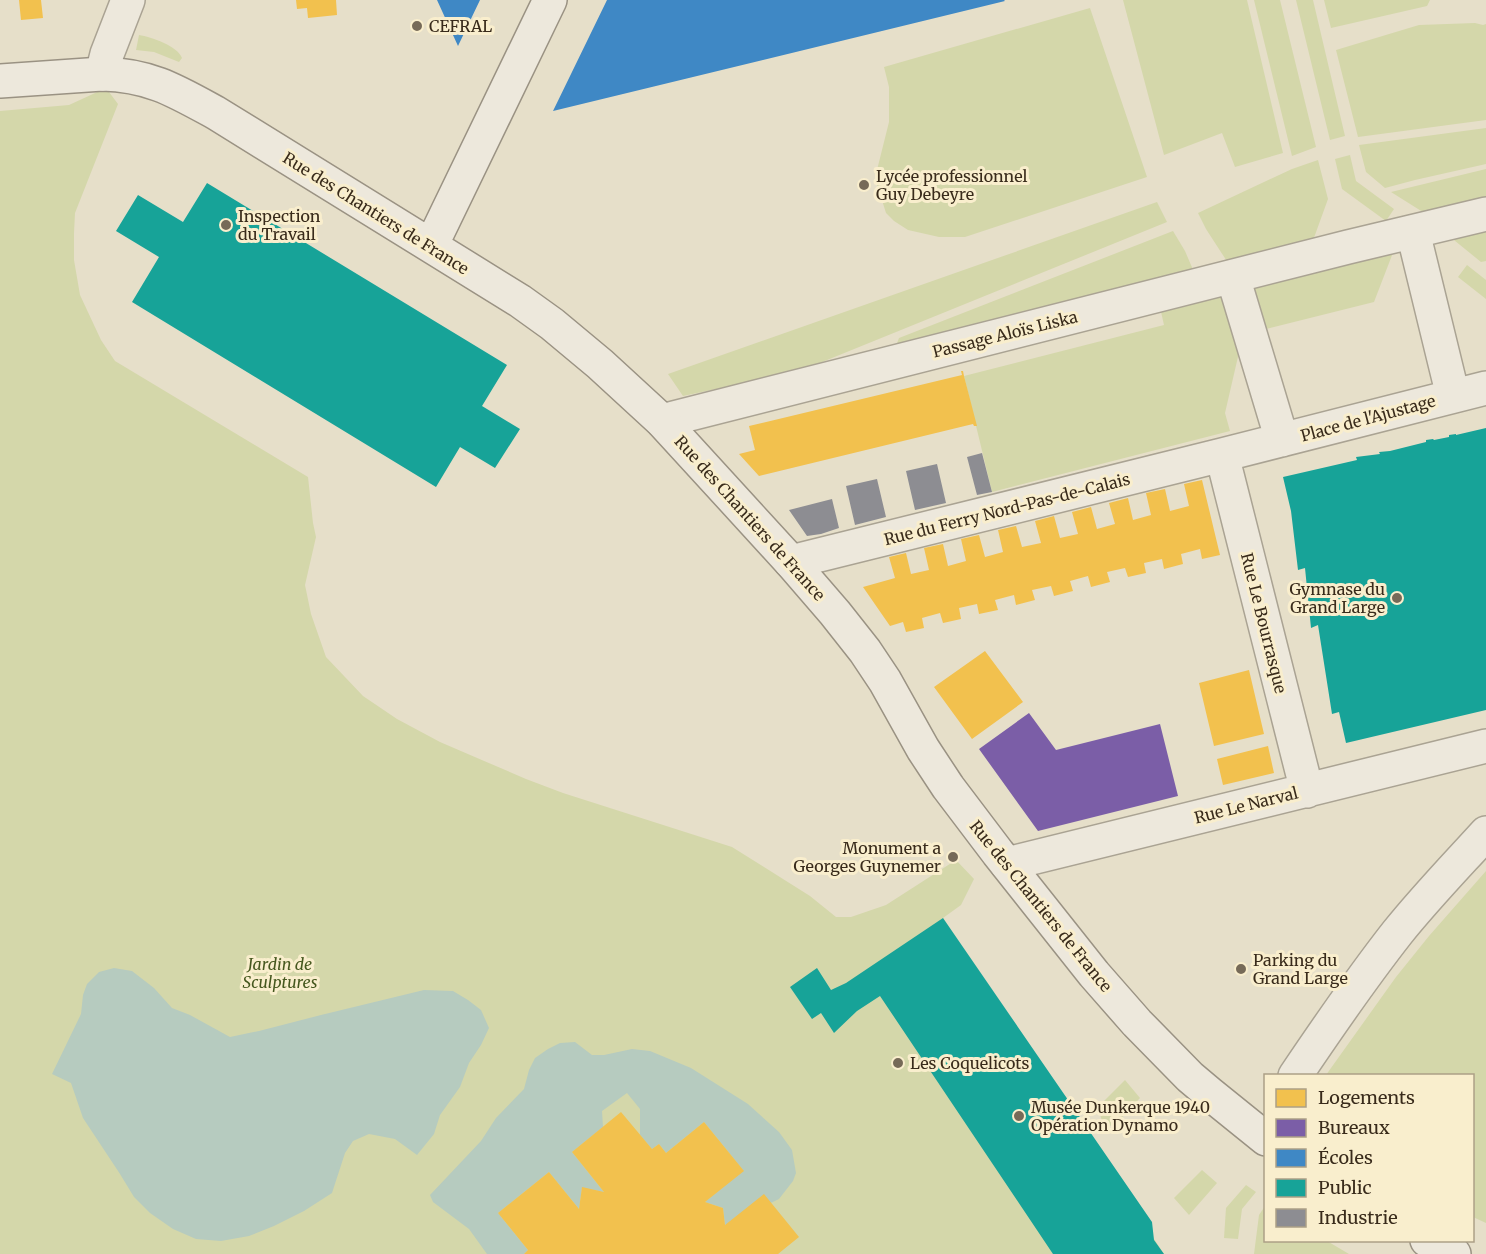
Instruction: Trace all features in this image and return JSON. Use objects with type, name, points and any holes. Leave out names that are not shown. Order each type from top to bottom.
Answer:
[{"type":"street","points":[[102,74],[106,54],[128,0]]},
{"type":"street","points":[[431,246],[550,0]]},
{"type":"street","name":"Rue des Chantiers de France","points":[[0,81],[102,74],[118,74],[151,80],[216,113],[537,313],[600,364],[662,421],[836,613],[885,681],[935,769],[962,807],[1076,952],[1137,1023],[1190,1077],[1262,1128]]},
{"type":"street","name":"Passage Aloïs Liska","points":[[662,421],[1486,214]]},
{"type":"street","name":"Place de l'Ajustage","points":[[1413,232],[1453,396]]},
{"type":"street","name":"Place de l'Ajustage","points":[[1233,277],[1282,440]]},
{"type":"street","name":"Place de l'Ajustage","points":[[1222,455],[1486,388]]},
{"type":"street","name":"Rue du Ferry Nord-Pas-de-Calais","points":[[791,562],[1222,455]]},
{"type":"street","name":"Rue Le Bourrasque","points":[[1222,455],[1307,791]]},
{"type":"street","name":"Rue Le Narval","points":[[1007,864],[1486,746]]},
{"type":"street","points":[[1296,1074],[1397,933],[1486,833]]},
{"type":"street","points":[[1431,1242],[1454,1254]]},
{"type":"green space","points":[[1123,0],[1247,0],[1283,153],[1235,167],[1222,133],[1164,155]]},
{"type":"green space","points":[[1254,0],[1280,0],[1316,147],[1292,156]]},
{"type":"green space","points":[[1296,0],[1313,0],[1345,136],[1330,140]]},
{"type":"green space","points":[[1324,0],[1430,0],[1427,6],[1331,28]]},
{"type":"green space","points":[[1090,8],[1147,177],[965,237],[939,237],[908,230],[894,221],[886,213],[875,178],[889,122],[889,87],[884,67]]},
{"type":"green space","points":[[1486,24],[1486,120],[1358,137],[1336,50],[1419,25]]},
{"type":"green space","points":[[139,35],[170,46],[182,58],[179,62],[154,52],[136,50]]},
{"type":"green space","name":"Jardin de Sculptures","points":[[106,88],[118,104],[75,213],[74,260],[80,295],[101,340],[115,361],[308,477],[316,537],[305,585],[311,614],[326,657],[363,696],[397,719],[440,742],[563,793],[732,847],[810,896],[836,917],[851,917],[886,905],[956,860],[974,879],[961,905],[943,918],[1164,1254],[0,1254],[0,111],[69,105]]},
{"type":"green space","points":[[1486,128],[1486,164],[1385,188],[1366,172],[1359,145]]},
{"type":"green space","points":[[1350,155],[1356,181],[1394,209],[1386,221],[1342,189],[1335,159]]},
{"type":"green space","points":[[1318,160],[1328,199],[1311,246],[1230,266],[1198,213],[1292,169]]},
{"type":"green space","points":[[1486,169],[1486,200],[1426,214],[1391,192]]},
{"type":"green space","points":[[1157,202],[1167,222],[800,371],[683,396],[668,374]]},
{"type":"green space","points":[[1486,225],[1486,261],[1481,262],[1449,236]]},
{"type":"green space","points":[[1173,231],[1194,272],[896,346],[899,338]]},
{"type":"green space","points":[[1394,250],[1374,302],[1258,331],[1245,283]]},
{"type":"green space","points":[[1467,265],[1486,280],[1486,299],[1458,277]]},
{"type":"green space","points":[[1230,291],[1243,335],[1225,413],[1230,431],[992,492],[964,376],[1164,325],[1159,303]]},
{"type":"green space","points":[[1486,871],[1486,1223],[1474,1217],[1474,1074],[1327,1074],[1396,977]]},
{"type":"green space","points":[[1125,1080],[1140,1098],[1113,1127],[1102,1121],[1098,1107]]},
{"type":"green space","points":[[1202,1170],[1217,1183],[1189,1215],[1174,1198]]},
{"type":"green space","points":[[1246,1185],[1256,1192],[1242,1209],[1238,1239],[1224,1238],[1226,1208]]},
{"type":"green space","points":[[1264,1208],[1264,1242],[1329,1242],[1349,1254],[1254,1254],[1259,1215]]},
{"type":"shaded area","points":[[114,968],[132,971],[154,988],[172,1008],[230,1037],[424,990],[453,991],[481,1010],[489,1028],[469,1063],[460,1087],[440,1115],[434,1134],[417,1155],[395,1139],[369,1134],[353,1141],[345,1153],[332,1193],[304,1211],[249,1236],[221,1241],[196,1239],[173,1229],[150,1213],[134,1197],[83,1118],[71,1083],[52,1074],[81,1014],[87,984],[99,972]]},
{"type":"shaded area","points":[[575,1042],[592,1055],[632,1049],[650,1051],[691,1068],[748,1104],[779,1132],[792,1150],[796,1173],[793,1181],[779,1199],[725,1225],[723,1208],[705,1202],[743,1170],[704,1122],[666,1153],[659,1144],[652,1149],[640,1135],[640,1109],[627,1093],[602,1111],[603,1127],[572,1152],[604,1192],[582,1188],[579,1209],[549,1172],[498,1213],[528,1250],[524,1254],[487,1254],[469,1229],[433,1202],[430,1195],[481,1141],[496,1118],[524,1089],[535,1058],[560,1043]]},
{"type":"building: Logements","points":[[19,0],[41,0],[43,18],[21,20]]},
{"type":"building: Logements","points":[[296,0],[336,0],[337,15],[308,18],[307,8],[297,9]]},
{"type":"building: Logements","points":[[961,371],[963,371],[977,426],[973,424],[759,476],[739,454],[755,450],[749,426],[962,375]]},
{"type":"building: Logements","points":[[1202,480],[1220,555],[1202,559],[1200,549],[1181,554],[1183,564],[1164,569],[1162,559],[1144,563],[1146,573],[1128,577],[1125,568],[1107,572],[1110,582],[1091,587],[1088,576],[1070,581],[1073,591],[1054,596],[1051,586],[1032,590],[1035,600],[1016,605],[1014,595],[995,600],[998,610],[979,614],[977,604],[959,608],[961,619],[943,623],[940,613],[922,618],[924,628],[906,632],[903,622],[890,626],[863,587],[895,578],[889,557],[906,553],[911,574],[929,570],[924,548],[943,544],[948,566],[966,561],[961,539],[979,535],[985,557],[1003,552],[998,530],[1016,526],[1022,547],[1041,543],[1035,521],[1054,516],[1060,538],[1078,534],[1072,512],[1091,507],[1097,529],[1115,524],[1109,503],[1128,498],[1133,520],[1151,515],[1146,493],[1165,489],[1170,511],[1189,506],[1184,484]]},
{"type":"building: Logements","points":[[985,651],[1023,702],[972,739],[934,687]]},
{"type":"building: Logements","points":[[1249,670],[1264,734],[1214,746],[1199,683]]},
{"type":"building: Logements","points":[[1268,746],[1274,773],[1223,785],[1217,759]]},
{"type":"building: Logements","points":[[621,1112],[652,1149],[659,1144],[666,1153],[704,1122],[744,1171],[705,1202],[723,1208],[725,1225],[764,1194],[799,1237],[778,1254],[524,1254],[528,1250],[498,1213],[549,1172],[579,1209],[582,1187],[604,1192],[572,1152]]},
{"type":"building: Bureaux","points":[[1029,713],[1056,750],[1160,724],[1178,796],[1038,831],[979,749]]},
{"type":"building: Écoles","points":[[437,0],[480,0],[458,46]]},
{"type":"building: Écoles","points":[[607,0],[1004,0],[1005,1],[553,111]]},
{"type":"building: Public","points":[[207,183],[507,365],[482,406],[520,429],[495,468],[460,447],[436,487],[132,302],[159,257],[116,231],[138,195],[183,222]]},
{"type":"building: Public","name":"Gymnase du Grand Large","points":[[1486,428],[1486,710],[1346,743],[1339,712],[1332,714],[1318,625],[1311,628],[1305,568],[1298,570],[1291,511],[1283,477],[1357,460],[1356,457],[1380,454],[1379,452],[1426,442],[1426,440]]},
{"type":"building: Public","name":"Musée Dunkerque 1940 Opération Dynamo","points":[[943,918],[1152,1222],[1154,1240],[1164,1254],[1053,1254],[880,996],[857,1011],[834,1033],[821,1013],[812,1019],[790,987],[817,968],[831,990],[846,983]]},
{"type":"building: Industrie","points":[[982,453],[992,492],[977,495],[967,457]]},
{"type":"building: Industrie","points":[[937,464],[946,503],[915,510],[906,471]]},
{"type":"building: Industrie","points":[[877,479],[886,517],[855,525],[846,486]]},
{"type":"building: Industrie","points":[[832,499],[839,528],[807,536],[789,510]]},
{"type":"place","name":"CEFRAL","points":[[417,26]]},
{"type":"place","name":"Lycée professionnel Guy Debeyre","points":[[864,185]]},
{"type":"place","name":"Inspection du Travail","points":[[226,225]]},
{"type":"place","name":"Gymnase du Grand Large","points":[[1397,598]]},
{"type":"place","name":"Monument a Georges Guynemer","points":[[953,857]]},
{"type":"place","name":"Parking du Grand Large","points":[[1241,969]]},
{"type":"place","name":"Les Coquelicots","points":[[898,1063]]},
{"type":"place","name":"Musée Dunkerque 1940 Opération Dynamo","points":[[1019,1116]]}]
